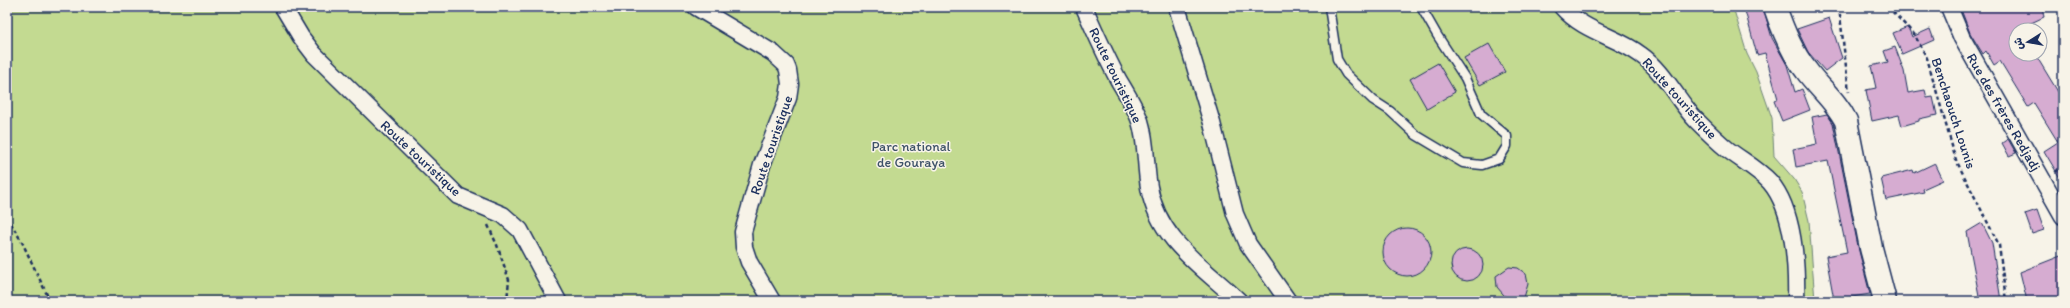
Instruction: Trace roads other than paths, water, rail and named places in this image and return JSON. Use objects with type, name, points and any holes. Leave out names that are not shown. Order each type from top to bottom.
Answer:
[{"type":"main road","points":[[1775,7],[1789,39],[1805,69],[1841,111],[1850,134],[1867,230],[1885,301]]},
{"type":"street","name":"Route touristique","points":[[283,7],[301,37],[314,54],[458,196],[503,215],[520,230],[558,301]]},
{"type":"street","name":"Route touristique","points":[[696,7],[773,53],[786,65],[788,70],[790,84],[788,98],[762,165],[743,232],[744,247],[749,262],[772,301]]},
{"type":"street","name":"Route touristique","points":[[1084,7],[1102,47],[1131,101],[1140,122],[1145,140],[1148,187],[1153,208],[1176,245],[1239,301]]},
{"type":"street","points":[[1176,7],[1212,123],[1234,214],[1248,244],[1288,301]]},
{"type":"street","name":"Route touristique","points":[[1562,7],[1570,16],[1588,29],[1629,46],[1643,56],[1692,116],[1712,136],[1770,182],[1784,202],[1789,220],[1796,277],[1796,301]]},
{"type":"street","name":"Rue des frères Redjadj","points":[[1949,7],[1962,38],[2063,216]]},
{"type":"lane","points":[[1328,7],[1337,59],[1346,74],[1373,100],[1390,111],[1416,135],[1463,163],[1482,165],[1499,160],[1507,146],[1507,136],[1481,114],[1465,78],[1436,35],[1421,7]]},
{"type":"park label","name":"Parc national de Gouraya","points":[[911,154]]}]
